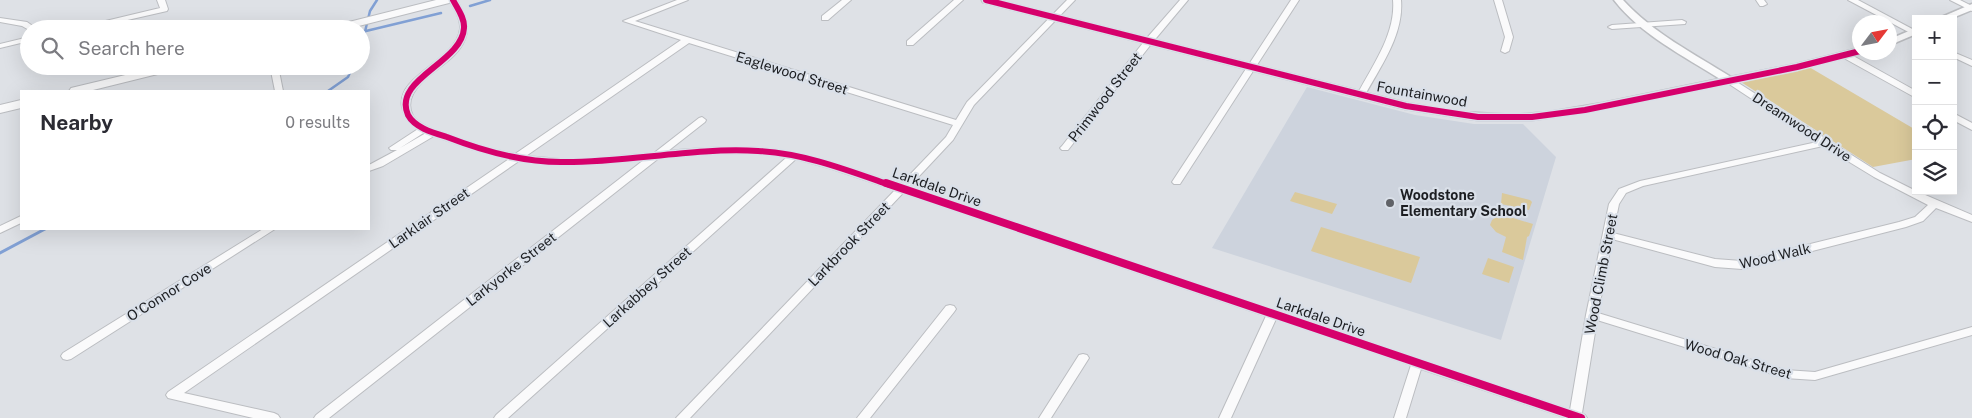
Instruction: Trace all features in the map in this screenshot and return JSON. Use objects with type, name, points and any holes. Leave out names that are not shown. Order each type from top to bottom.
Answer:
[{"type":"main road","points":[[369,20],[451,0]]},
{"type":"main road","points":[[78,90],[141,75]]},
{"type":"main road","points":[[0,110],[20,104]]},
{"type":"street","points":[[116,20],[164,9],[161,0]]},
{"type":"street","name":"Larkdale Drive","points":[[451,0],[464,23],[461,41],[445,59],[425,74],[412,88],[407,98],[406,108],[410,117],[429,130],[477,148],[517,157],[558,162],[585,162],[724,150],[762,151],[820,162],[1577,417]]},
{"type":"street","name":"Eaglewood Street","points":[[684,0],[626,21],[959,124]]},
{"type":"street","points":[[824,18],[848,0]]},
{"type":"street","points":[[910,43],[959,0]]},
{"type":"street","name":"Fountainwood","points":[[986,0],[1361,95],[1444,113],[1490,117],[1549,115],[1729,80],[1852,53]]},
{"type":"street","name":"Larkbrook Street","points":[[682,418],[950,138],[970,104],[1071,0]]},
{"type":"street","name":"Primwood Street","points":[[1065,148],[1149,41],[1184,0]]},
{"type":"street","points":[[1178,182],[1294,0]]},
{"type":"street","points":[[1361,95],[1392,32],[1397,14],[1397,0]]},
{"type":"street","points":[[1498,0],[1509,37],[1505,51]]},
{"type":"street","name":"Dreamwood Drive","points":[[1618,0],[1645,25],[1890,182],[1935,204],[1972,219]]},
{"type":"street","points":[[1852,0],[1912,30]]},
{"type":"street","points":[[1954,0],[1971,8]]},
{"type":"street","points":[[1952,15],[1971,8]]},
{"type":"street","points":[[0,20],[20,23]]},
{"type":"street","points":[[1612,27],[1682,22]]},
{"type":"street","points":[[1897,39],[1912,33]]},
{"type":"street","points":[[0,46],[20,41]]},
{"type":"street","name":"Larklair Street","points":[[274,418],[172,395],[686,41]]},
{"type":"street","points":[[1845,55],[1912,93]]},
{"type":"street","points":[[1957,56],[1972,63]]},
{"type":"street","points":[[276,75],[279,90]]},
{"type":"street","points":[[1957,118],[1972,127]]},
{"type":"street","name":"Larkyorke Street","points":[[320,418],[702,120]]},
{"type":"street","points":[[370,168],[380,164],[429,130]]},
{"type":"street","name":"Wood Climb Street","points":[[1577,417],[1592,315],[1614,204],[1618,196],[1630,187],[1827,142]]},
{"type":"street","name":"Larkabbey Street","points":[[500,418],[794,156]]},
{"type":"street","name":"Wood Walk","points":[[1609,235],[1715,263],[1742,265],[1902,225],[1919,219],[1935,204]]},
{"type":"street","points":[[0,230],[20,220]]},
{"type":"street","name":"O'Connor Cove","points":[[67,356],[268,230]]},
{"type":"street","points":[[863,418],[950,309]]},
{"type":"street","points":[[1225,418],[1273,314]]},
{"type":"street","name":"Wood Oak Street","points":[[1592,315],[1785,374],[1801,376],[1815,376],[1972,331]]},
{"type":"street","points":[[1045,418],[1083,358]]},
{"type":"street","points":[[1400,418],[1417,363]]},
{"type":"shaded area","points":[[1809,67],[1912,128],[1912,160],[1873,167],[1741,82]]},
{"type":"shaded area","name":"Woodstone Elementary School","points":[[1307,87],[1415,115],[1474,124],[1523,124],[1556,157],[1501,340],[1212,248]]},
{"type":"shaded area","points":[[1295,192],[1337,204],[1332,214],[1290,201]]},
{"type":"shaded area","points":[[1502,193],[1530,200],[1532,202],[1529,210],[1501,204]]},
{"type":"shaded area","points":[[1500,214],[1533,224],[1527,237],[1523,260],[1502,252],[1506,237],[1496,232],[1490,225],[1492,220]]},
{"type":"shaded area","points":[[1321,227],[1420,257],[1411,283],[1311,251]]},
{"type":"shaded area","points":[[1488,258],[1514,267],[1509,283],[1482,274]]},
{"type":"waterway","points":[[368,20],[370,11],[377,0]]},
{"type":"waterway","points":[[470,6],[490,0]]},
{"type":"waterway","points":[[370,30],[441,13]]},
{"type":"waterway","points":[[329,90],[349,75]]},
{"type":"waterway","points":[[0,253],[43,230]]},
{"type":"cycle path","points":[[453,0],[464,25],[461,40],[453,51],[419,80],[410,91],[406,102],[408,114],[415,123],[425,129],[460,142],[488,151],[517,157],[560,162],[585,162],[735,150],[796,156],[867,177],[1581,418]]},
{"type":"cycle path","points":[[986,0],[1406,106],[1478,117],[1532,117],[1585,110],[1797,67],[1852,53]]},
{"type":"place","name":"Woodstone Elementary School","points":[[1390,203]]}]
